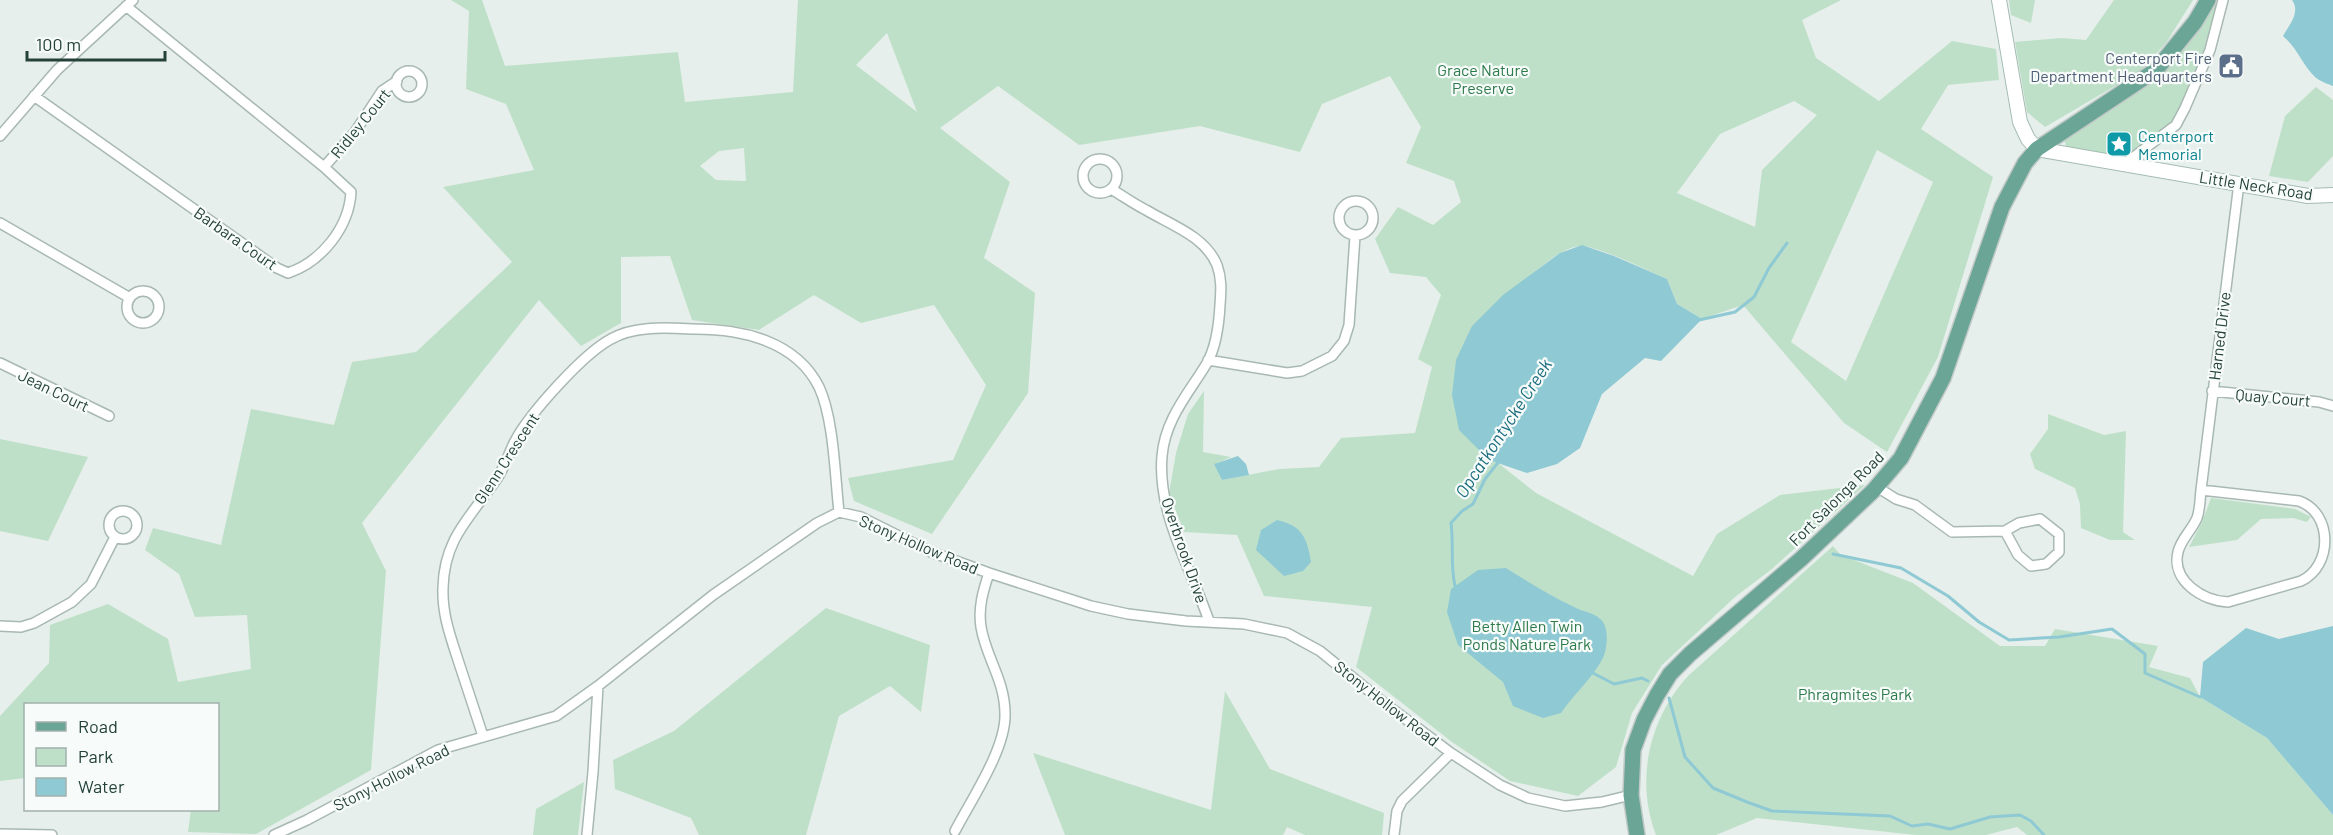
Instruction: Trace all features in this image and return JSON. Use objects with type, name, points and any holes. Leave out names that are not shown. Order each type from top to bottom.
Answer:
[{"type":"main road","points":[[2037,149],[2156,70],[2195,21],[2208,0]]},
{"type":"main road","name":"Fort Salonga Road","points":[[1637,835],[1631,795],[1633,750],[1644,720],[1670,674],[1751,600],[1801,559],[1877,487],[1901,458],[1943,378],[2002,207],[2025,163],[2037,149]]},
{"type":"street","points":[[1999,0],[2020,122],[2028,140],[2037,149]]},
{"type":"street","points":[[2123,165],[2176,125],[2210,50],[2223,0]]},
{"type":"street","points":[[0,136],[57,70],[129,3]]},
{"type":"street","name":"Barbara Court","points":[[34,96],[277,268],[288,273],[301,269],[325,249],[345,220],[351,192],[129,3]]},
{"type":"street","name":"Ridley Court","points":[[324,167],[361,124],[382,91],[397,81]]},
{"type":"street","name":"Little Neck Road","points":[[2037,149],[2308,196],[2333,195]]},
{"type":"street","name":"Harned Drive","points":[[2201,490],[2299,501],[2311,505],[2323,521],[2324,551],[2316,570],[2309,578],[2301,582],[2228,602],[2216,602],[2191,589],[2184,581],[2177,560],[2178,550],[2197,518],[2239,183]]},
{"type":"street","name":"Overbrook Drive","points":[[1111,189],[1193,236],[1207,249],[1216,264],[1221,282],[1220,314],[1208,360],[1174,414],[1166,433],[1162,456],[1166,503],[1209,621]]},
{"type":"street","points":[[0,223],[129,298]]},
{"type":"street","points":[[1208,360],[1287,373],[1302,371],[1332,357],[1344,341],[1350,325],[1355,236]]},
{"type":"street","name":"Glenn Crescent","points":[[483,736],[444,615],[442,588],[445,565],[458,531],[498,476],[532,414],[562,382],[610,339],[646,329],[704,329],[754,336],[789,352],[801,362],[819,388],[831,442],[839,512]]},
{"type":"street","name":"Jean Court","points":[[0,363],[109,417]]},
{"type":"street","name":"Quay Court","points":[[2212,392],[2319,402],[2333,406]]},
{"type":"street","points":[[1877,487],[1896,499],[1915,506],[1952,532],[2005,531],[2019,523],[2040,519],[2059,534],[2059,552],[2046,564],[2031,566],[2018,555],[2005,531]]},
{"type":"street","name":"Stony Hollow Road","points":[[274,835],[307,820],[438,750],[556,716],[598,686],[713,595],[817,523],[839,512],[861,517],[931,552],[1091,606],[1128,614],[1269,628],[1287,633],[1320,651],[1378,699],[1451,753],[1500,785],[1528,798],[1565,806],[1602,802],[1631,795]]},
{"type":"street","points":[[0,626],[21,627],[34,623],[72,602],[91,584],[115,537]]},
{"type":"street","points":[[955,831],[996,752],[1006,716],[999,675],[981,627],[981,600],[989,573]]},
{"type":"street","points":[[587,835],[594,772],[598,686]]},
{"type":"street","points":[[1394,835],[1396,811],[1402,801],[1451,753]]},
{"type":"street","points":[[0,834],[57,835]]},
{"type":"green space","points":[[451,0],[482,0],[505,66],[678,52],[685,102],[793,92],[798,0],[1841,0],[1802,20],[1816,58],[1879,101],[1952,41],[1996,49],[1999,80],[1948,85],[1921,129],[1993,177],[1938,357],[1887,452],[1844,423],[1743,305],[1702,319],[1677,304],[1667,279],[1597,249],[1587,247],[1574,247],[1562,252],[1536,271],[1489,460],[1498,463],[1536,493],[1693,576],[1717,534],[1780,495],[1865,485],[1772,569],[1735,597],[1662,665],[1632,713],[1616,767],[1578,796],[1510,781],[1452,742],[1356,667],[1372,607],[1264,596],[1237,535],[1184,532],[1169,493],[1176,453],[1188,414],[1204,391],[1203,452],[1231,457],[1215,464],[1222,480],[1279,469],[1319,467],[1341,438],[1415,433],[1432,367],[1418,359],[1441,295],[1426,277],[1390,273],[1375,239],[1398,207],[1433,225],[1461,202],[1454,181],[1406,163],[1421,127],[1390,76],[1322,104],[1300,152],[1200,126],[1079,145],[998,86],[940,128],[1010,182],[984,258],[1035,293],[1028,393],[932,534],[854,501],[848,478],[953,460],[986,385],[934,305],[861,323],[814,295],[759,330],[692,320],[670,256],[621,257],[621,323],[581,346],[539,300],[362,523],[386,571],[371,770],[256,834],[188,832],[191,811],[219,811],[219,703],[24,703],[24,778],[0,781],[0,716],[49,663],[50,625],[108,604],[168,639],[178,682],[251,669],[247,615],[195,617],[179,574],[145,550],[153,528],[221,545],[251,409],[334,425],[352,362],[416,352],[512,262],[443,187],[534,170],[506,104],[466,89],[469,11]],"holes":[[[887,33],[917,112],[856,65]],[[1794,101],[1817,115],[1762,170],[1755,227],[1677,193],[1720,134]],[[744,148],[746,181],[716,180],[700,166],[719,151]],[[1877,150],[1933,182],[1846,381],[1791,342]]]},
{"type":"green space","points":[[2009,0],[2035,0],[2031,23],[2011,15]]},
{"type":"green space","points":[[2114,0],[2193,0],[2166,43],[2139,72],[2045,127],[2027,112],[2015,42],[2061,38],[2086,40]]},
{"type":"green space","points":[[2211,0],[2221,0],[2208,48],[2175,121],[2126,158],[2067,149],[2063,136],[2119,102]]},
{"type":"green space","points":[[2316,87],[2333,100],[2333,156],[2308,182],[2269,176],[2285,116]]},
{"type":"green space","points":[[2048,414],[2104,435],[2126,431],[2123,532],[2135,540],[2110,540],[2081,528],[2080,504],[2075,488],[2035,469],[2030,454],[2048,429]]},
{"type":"green space","points":[[0,439],[88,457],[48,541],[0,531]]},
{"type":"green space","points":[[2211,498],[2295,509],[2311,517],[2307,522],[2293,518],[2261,519],[2237,540],[2189,547]]},
{"type":"green space","name":"Phragmites Park","points":[[1833,546],[1841,555],[1913,583],[2000,646],[2045,646],[2055,629],[2158,646],[2149,667],[2190,678],[2200,697],[2267,738],[2333,815],[2333,835],[2027,835],[2017,827],[1986,835],[1916,835],[1757,818],[1716,835],[1656,835],[1647,793],[1647,772],[1655,731],[1675,693],[1688,676]]},
{"type":"green space","points":[[826,608],[930,645],[921,712],[890,686],[839,716],[806,835],[699,835],[691,818],[615,789],[613,760],[674,731]]},
{"type":"green space","points":[[1225,691],[1270,769],[1384,813],[1382,835],[1305,835],[1287,827],[1283,835],[1065,835],[1033,753],[1211,810]]},
{"type":"green space","points":[[584,782],[578,835],[533,835],[536,809]]},
{"type":"water","points":[[2292,0],[2333,0],[2333,86],[2316,78],[2283,36],[2295,14]]},
{"type":"water","points":[[1582,245],[1667,279],[1677,304],[1702,319],[1661,361],[1645,358],[1602,394],[1580,448],[1557,464],[1527,473],[1489,460],[1459,430],[1452,395],[1456,360],[1472,326],[1503,295],[1560,253]]},
{"type":"water","points":[[1238,456],[1246,464],[1249,475],[1222,480],[1214,464]]},
{"type":"water","points":[[1277,520],[1298,529],[1305,539],[1311,562],[1303,571],[1284,576],[1256,550],[1261,530]]},
{"type":"water","points":[[1506,568],[1557,598],[1597,617],[1605,626],[1607,640],[1603,658],[1594,673],[1561,713],[1543,718],[1513,706],[1503,682],[1458,645],[1447,612],[1451,589],[1478,570]]},
{"type":"water","points":[[2333,626],[2333,815],[2267,738],[2200,697],[2203,662],[2246,628],[2279,639]]},
{"type":"waterway","name":"Opcatkontycke Creek","points":[[1699,320],[1735,312],[1754,297],[1769,268],[1787,243]]},
{"type":"waterway","name":"Opcatkontycke Creek","points":[[1458,588],[1455,586],[1452,563],[1451,523],[1462,511],[1473,504],[1485,479],[1500,460]]},
{"type":"waterway","points":[[1833,554],[1901,568],[1948,596],[1979,622],[2009,640],[2059,637],[2112,629],[2145,654],[2145,673],[2200,697]]},
{"type":"waterway","name":"Opcatkontycke Creek","points":[[1591,672],[1614,684],[1642,678],[1648,681]]},
{"type":"waterway","name":"Opcatkontycke Creek","points":[[1669,698],[1685,757],[1713,788],[1747,802],[1772,811],[1890,816],[1912,826],[1928,824],[1950,829],[1990,817],[2020,815],[2031,821],[2044,835]]},
{"type":"place","name":"Centerport Fire Department Headquarters","points":[[2231,66]]},
{"type":"place","name":"Centerport Memorial","points":[[2119,144]]},
{"type":"park label","name":"Grace Nature Preserve","points":[[1483,78]]},
{"type":"park label","name":"Betty Allen Twin Ponds Nature Park","points":[[1527,634]]}]
